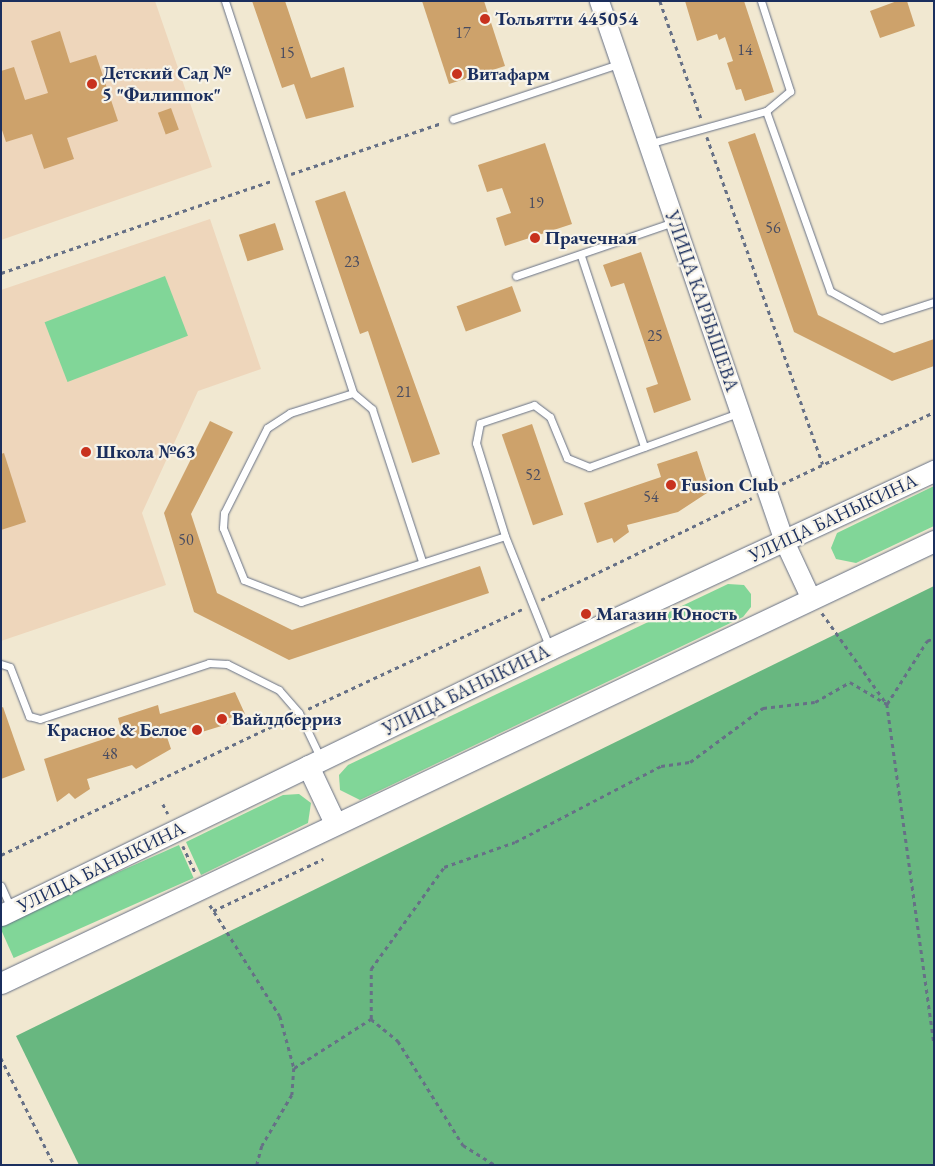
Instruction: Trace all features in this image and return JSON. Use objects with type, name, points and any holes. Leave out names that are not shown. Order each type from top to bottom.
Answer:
[{"type":"main road","name":"УЛИЦА БАНЫКИНА","points":[[7,912],[550,649],[934,472]]},
{"type":"main road","points":[[1,983],[335,823],[934,541]]},
{"type":"main road","points":[[315,763],[335,823]]},
{"type":"street","name":"УЛИЦА КАРБЫШЕВА","points":[[599,1],[784,540],[811,598]]},
{"type":"lane","points":[[225,1],[285,176],[353,394],[372,409],[422,561]]},
{"type":"lane","points":[[648,144],[766,111],[790,91],[762,1]]},
{"type":"lane","points":[[453,119],[620,63]]},
{"type":"lane","points":[[766,111],[830,291],[881,320],[934,302]]},
{"type":"lane","points":[[516,276],[580,256],[674,222]]},
{"type":"lane","points":[[580,256],[644,447]]},
{"type":"lane","points":[[353,394],[290,413],[267,428],[224,513],[223,528],[244,580],[301,602],[422,561],[505,536]]},
{"type":"lane","points":[[550,649],[505,536],[476,443],[480,423],[534,405],[550,417],[568,458],[588,467],[740,412]]},
{"type":"lane","points":[[1,664],[10,667],[29,716],[40,719],[209,663],[227,664],[279,690],[299,714],[315,763]]},
{"type":"lane","points":[[1,886],[7,912]]},
{"type":"path","points":[[660,1],[823,465]]},
{"type":"path","points":[[1,273],[453,119]]},
{"type":"path","points":[[1,855],[934,412]]},
{"type":"path","points":[[811,598],[887,704],[934,1044]]},
{"type":"path","points":[[887,704],[927,641],[934,638]]},
{"type":"path","points":[[371,1019],[371,969],[444,868],[515,842],[661,766],[690,762],[763,708],[815,702],[850,682],[887,704]]},
{"type":"path","points":[[163,804],[213,911],[280,1016],[294,1068],[292,1095],[262,1146],[257,1165]]},
{"type":"path","points":[[213,911],[323,860]]},
{"type":"path","points":[[294,1068],[371,1019]]},
{"type":"path","points":[[371,1019],[398,1041],[463,1145],[495,1165]]},
{"type":"path","points":[[1,1058],[54,1165]]},
{"type":"shaded area","name":"Детский Сад № 5 \"Филиппок\"","points":[[1,1],[155,1],[212,167],[1,240]]},
{"type":"shaded area","name":"Школа №63","points":[[210,219],[261,369],[198,391],[142,513],[166,585],[1,641],[1,290]]},
{"type":"green space","points":[[165,276],[188,336],[68,382],[45,322]]},
{"type":"green space","points":[[934,486],[934,526],[856,563],[836,559],[831,548],[837,533]]},
{"type":"green space","points":[[728,584],[744,585],[751,594],[751,607],[743,617],[360,800],[340,790],[339,775],[348,765]]},
{"type":"green space","points":[[934,586],[934,1165],[79,1165],[16,1036]]},
{"type":"green space","points":[[299,794],[311,803],[308,823],[201,875],[186,842],[283,795]]},
{"type":"green space","points":[[179,845],[194,878],[14,958],[1,930],[1,924]]},
{"type":"building","points":[[252,1],[285,1],[311,78],[344,67],[354,107],[306,119],[294,84],[282,88]]},
{"type":"building","points":[[422,1],[484,1],[505,66],[449,84]]},
{"type":"building","points":[[685,1],[744,1],[774,92],[745,101],[741,89],[736,90],[727,63],[733,61],[725,37],[719,40],[717,34],[697,41]]},
{"type":"building","points":[[897,1],[907,1],[915,26],[880,38],[870,11]]},
{"type":"building","points":[[60,31],[70,63],[96,55],[118,121],[67,138],[74,159],[44,169],[32,134],[6,142],[1,127],[1,71],[14,67],[25,100],[48,93],[31,41]]},
{"type":"building","points":[[171,108],[179,130],[166,134],[158,113]]},
{"type":"building","points":[[755,133],[818,315],[894,353],[934,339],[934,366],[892,381],[794,332],[728,142]]},
{"type":"building","points":[[545,143],[572,224],[505,246],[496,218],[511,213],[502,188],[487,192],[478,165]]},
{"type":"building","points":[[345,191],[440,454],[412,463],[368,331],[360,334],[315,201]]},
{"type":"building","points":[[275,223],[284,250],[248,261],[239,235]]},
{"type":"building","points":[[641,252],[691,400],[654,413],[646,388],[658,384],[624,283],[611,287],[603,265]]},
{"type":"building","points":[[512,286],[521,311],[466,332],[457,306]]},
{"type":"building","points":[[210,421],[233,432],[191,514],[217,593],[292,630],[480,566],[489,593],[289,660],[194,612],[164,513]]},
{"type":"building","points":[[532,424],[563,515],[533,525],[502,434]]},
{"type":"building","points":[[697,451],[710,491],[678,512],[627,525],[629,532],[614,543],[612,538],[597,543],[584,503],[661,477],[657,464]]},
{"type":"building","points":[[4,453],[26,522],[1,530],[1,454]]},
{"type":"building","points":[[235,692],[245,714],[226,719],[228,724],[192,735],[189,727],[166,734],[171,749],[136,769],[132,765],[87,779],[90,789],[75,799],[69,793],[57,802],[44,759],[122,733],[118,718],[158,705],[160,714]]},
{"type":"building","points":[[3,707],[25,770],[1,779],[1,708]]},
{"type":"place","name":"Тольятти 445054","points":[[485,19]]},
{"type":"place","name":"Витафарм","points":[[457,74]]},
{"type":"place","name":"Детский Сад № 5 \"Филиппок\"","points":[[92,84]]},
{"type":"place","name":"Прачечная","points":[[535,238]]},
{"type":"place","name":"Школа №63","points":[[86,452]]},
{"type":"place","name":"Fusion Club","points":[[671,485]]},
{"type":"place","name":"Магазин Юность","points":[[586,614]]},
{"type":"place","name":"Вайлдберриз","points":[[222,719]]},
{"type":"place","name":"Красное & Белое","points":[[197,730]]}]
